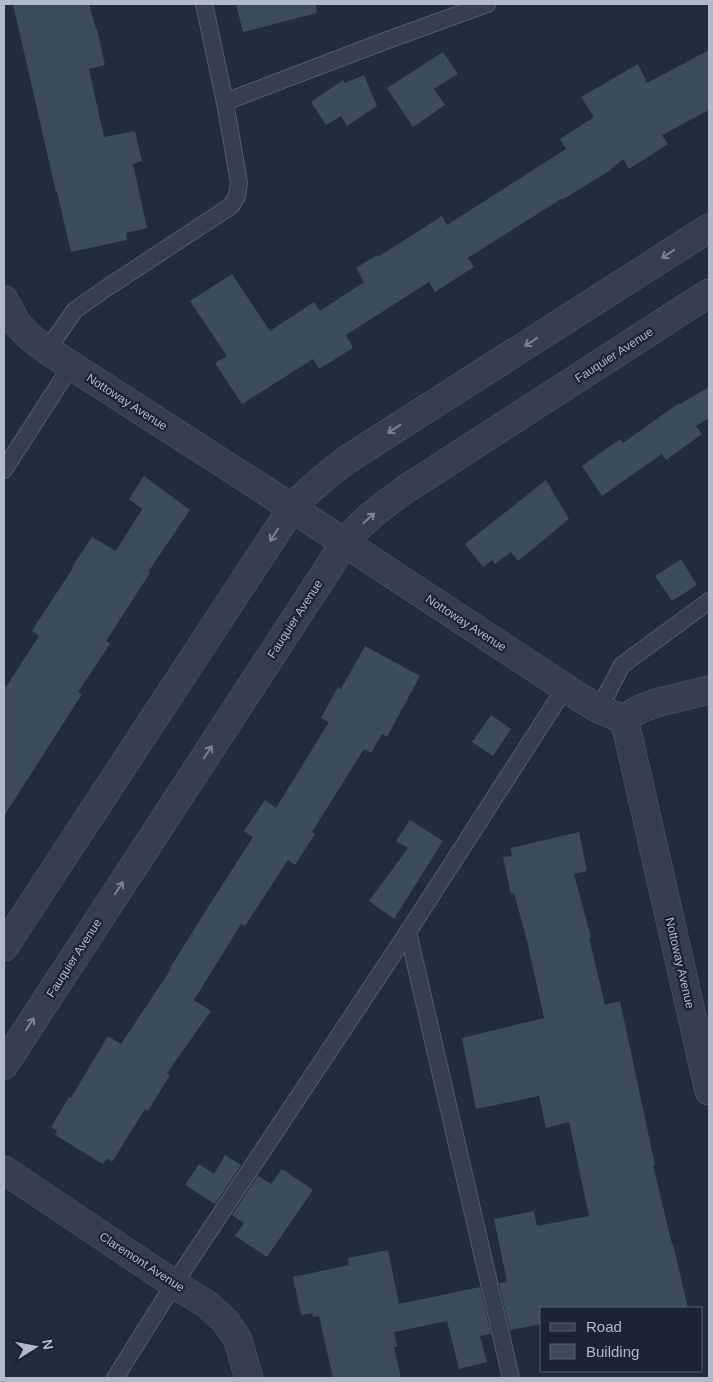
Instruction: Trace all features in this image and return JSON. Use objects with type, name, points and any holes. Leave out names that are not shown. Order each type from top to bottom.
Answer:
[{"type":"street","points":[[4,947],[292,508],[322,479],[348,459],[709,228]]},
{"type":"street","name":"Fauquier Avenue","points":[[4,1065],[345,543],[362,524],[380,507],[406,489],[709,293]]},
{"type":"street","name":"Nottoway Avenue","points":[[4,300],[17,324],[47,350],[292,508],[565,688],[611,714],[628,735],[709,1091]]},
{"type":"street","points":[[611,714],[640,709],[656,703],[709,690]]},
{"type":"street","name":"Claremont Avenue","points":[[4,1170],[208,1305],[226,1322],[238,1340],[249,1378]]},
{"type":"lane","points":[[47,350],[74,310],[231,206],[237,196],[239,183],[225,102],[204,4]]},
{"type":"lane","points":[[225,102],[487,4]]},
{"type":"lane","points":[[4,470],[71,366]]},
{"type":"lane","points":[[611,714],[622,665],[709,602]]},
{"type":"lane","points":[[115,1378],[174,1284],[408,932],[565,688]]},
{"type":"lane","points":[[408,932],[511,1378]]},
{"type":"building","points":[[13,4],[89,4],[105,65],[89,69],[104,137],[135,131],[142,161],[133,164],[147,228],[126,233],[127,240],[71,252]]},
{"type":"building","points":[[236,4],[316,4],[317,13],[243,32]]},
{"type":"building","points":[[709,50],[709,110],[662,135],[668,144],[629,169],[623,159],[609,171],[468,258],[474,267],[435,292],[429,282],[346,335],[353,348],[319,369],[313,359],[242,404],[215,363],[227,356],[190,301],[232,274],[270,331],[314,302],[320,311],[364,282],[356,268],[377,255],[378,257],[442,216],[447,225],[566,149],[560,139],[594,117],[581,97],[638,64],[647,83]]},
{"type":"building","points":[[443,52],[458,74],[434,89],[445,105],[413,127],[387,88]]},
{"type":"building","points":[[364,75],[377,106],[347,126],[341,116],[326,125],[311,102],[343,80],[345,83]]},
{"type":"building","points":[[709,387],[709,418],[696,426],[702,434],[666,460],[662,454],[602,496],[582,466],[620,439],[623,443],[679,403]]},
{"type":"building","points":[[144,476],[190,510],[148,572],[150,573],[106,641],[110,644],[78,692],[82,694],[4,816],[4,690],[39,636],[32,631],[33,629],[92,537],[116,551],[142,509],[129,499]]},
{"type":"building","points":[[546,480],[569,519],[518,561],[511,552],[495,564],[492,560],[483,567],[465,544]]},
{"type":"building","points":[[681,559],[697,585],[672,601],[655,576]]},
{"type":"building","points":[[365,646],[420,676],[387,737],[382,734],[371,753],[364,749],[312,832],[315,834],[295,865],[288,860],[245,926],[241,924],[194,1000],[211,1011],[167,1073],[170,1075],[148,1111],[145,1109],[112,1162],[107,1158],[103,1164],[55,1135],[57,1131],[51,1127],[69,1097],[71,1098],[108,1036],[121,1044],[171,969],[253,837],[244,831],[265,800],[276,808],[329,722],[321,718],[338,687],[341,689]]},
{"type":"building","points":[[491,715],[511,729],[493,756],[472,742]]},
{"type":"building","points":[[410,820],[443,841],[394,919],[369,901],[408,848],[396,841]]},
{"type":"building","points":[[579,832],[587,871],[574,874],[591,937],[589,937],[605,1005],[620,1001],[655,1165],[653,1165],[688,1307],[540,1307],[540,1324],[510,1330],[499,1283],[507,1282],[494,1219],[534,1211],[537,1226],[589,1216],[569,1122],[546,1128],[539,1096],[476,1109],[462,1038],[544,1018],[527,941],[514,893],[511,894],[503,857],[512,856],[511,848]]},
{"type":"building","points":[[225,1155],[241,1165],[215,1204],[185,1185],[199,1164],[214,1174]]},
{"type":"building","points":[[282,1169],[313,1190],[267,1257],[235,1236],[244,1223],[232,1215],[258,1176],[271,1184]]},
{"type":"building","points":[[388,1250],[399,1304],[480,1287],[491,1334],[480,1336],[487,1362],[459,1369],[447,1321],[394,1332],[397,1347],[394,1347],[401,1378],[333,1378],[319,1316],[313,1317],[312,1313],[301,1315],[293,1277],[349,1265],[348,1258]]}]
